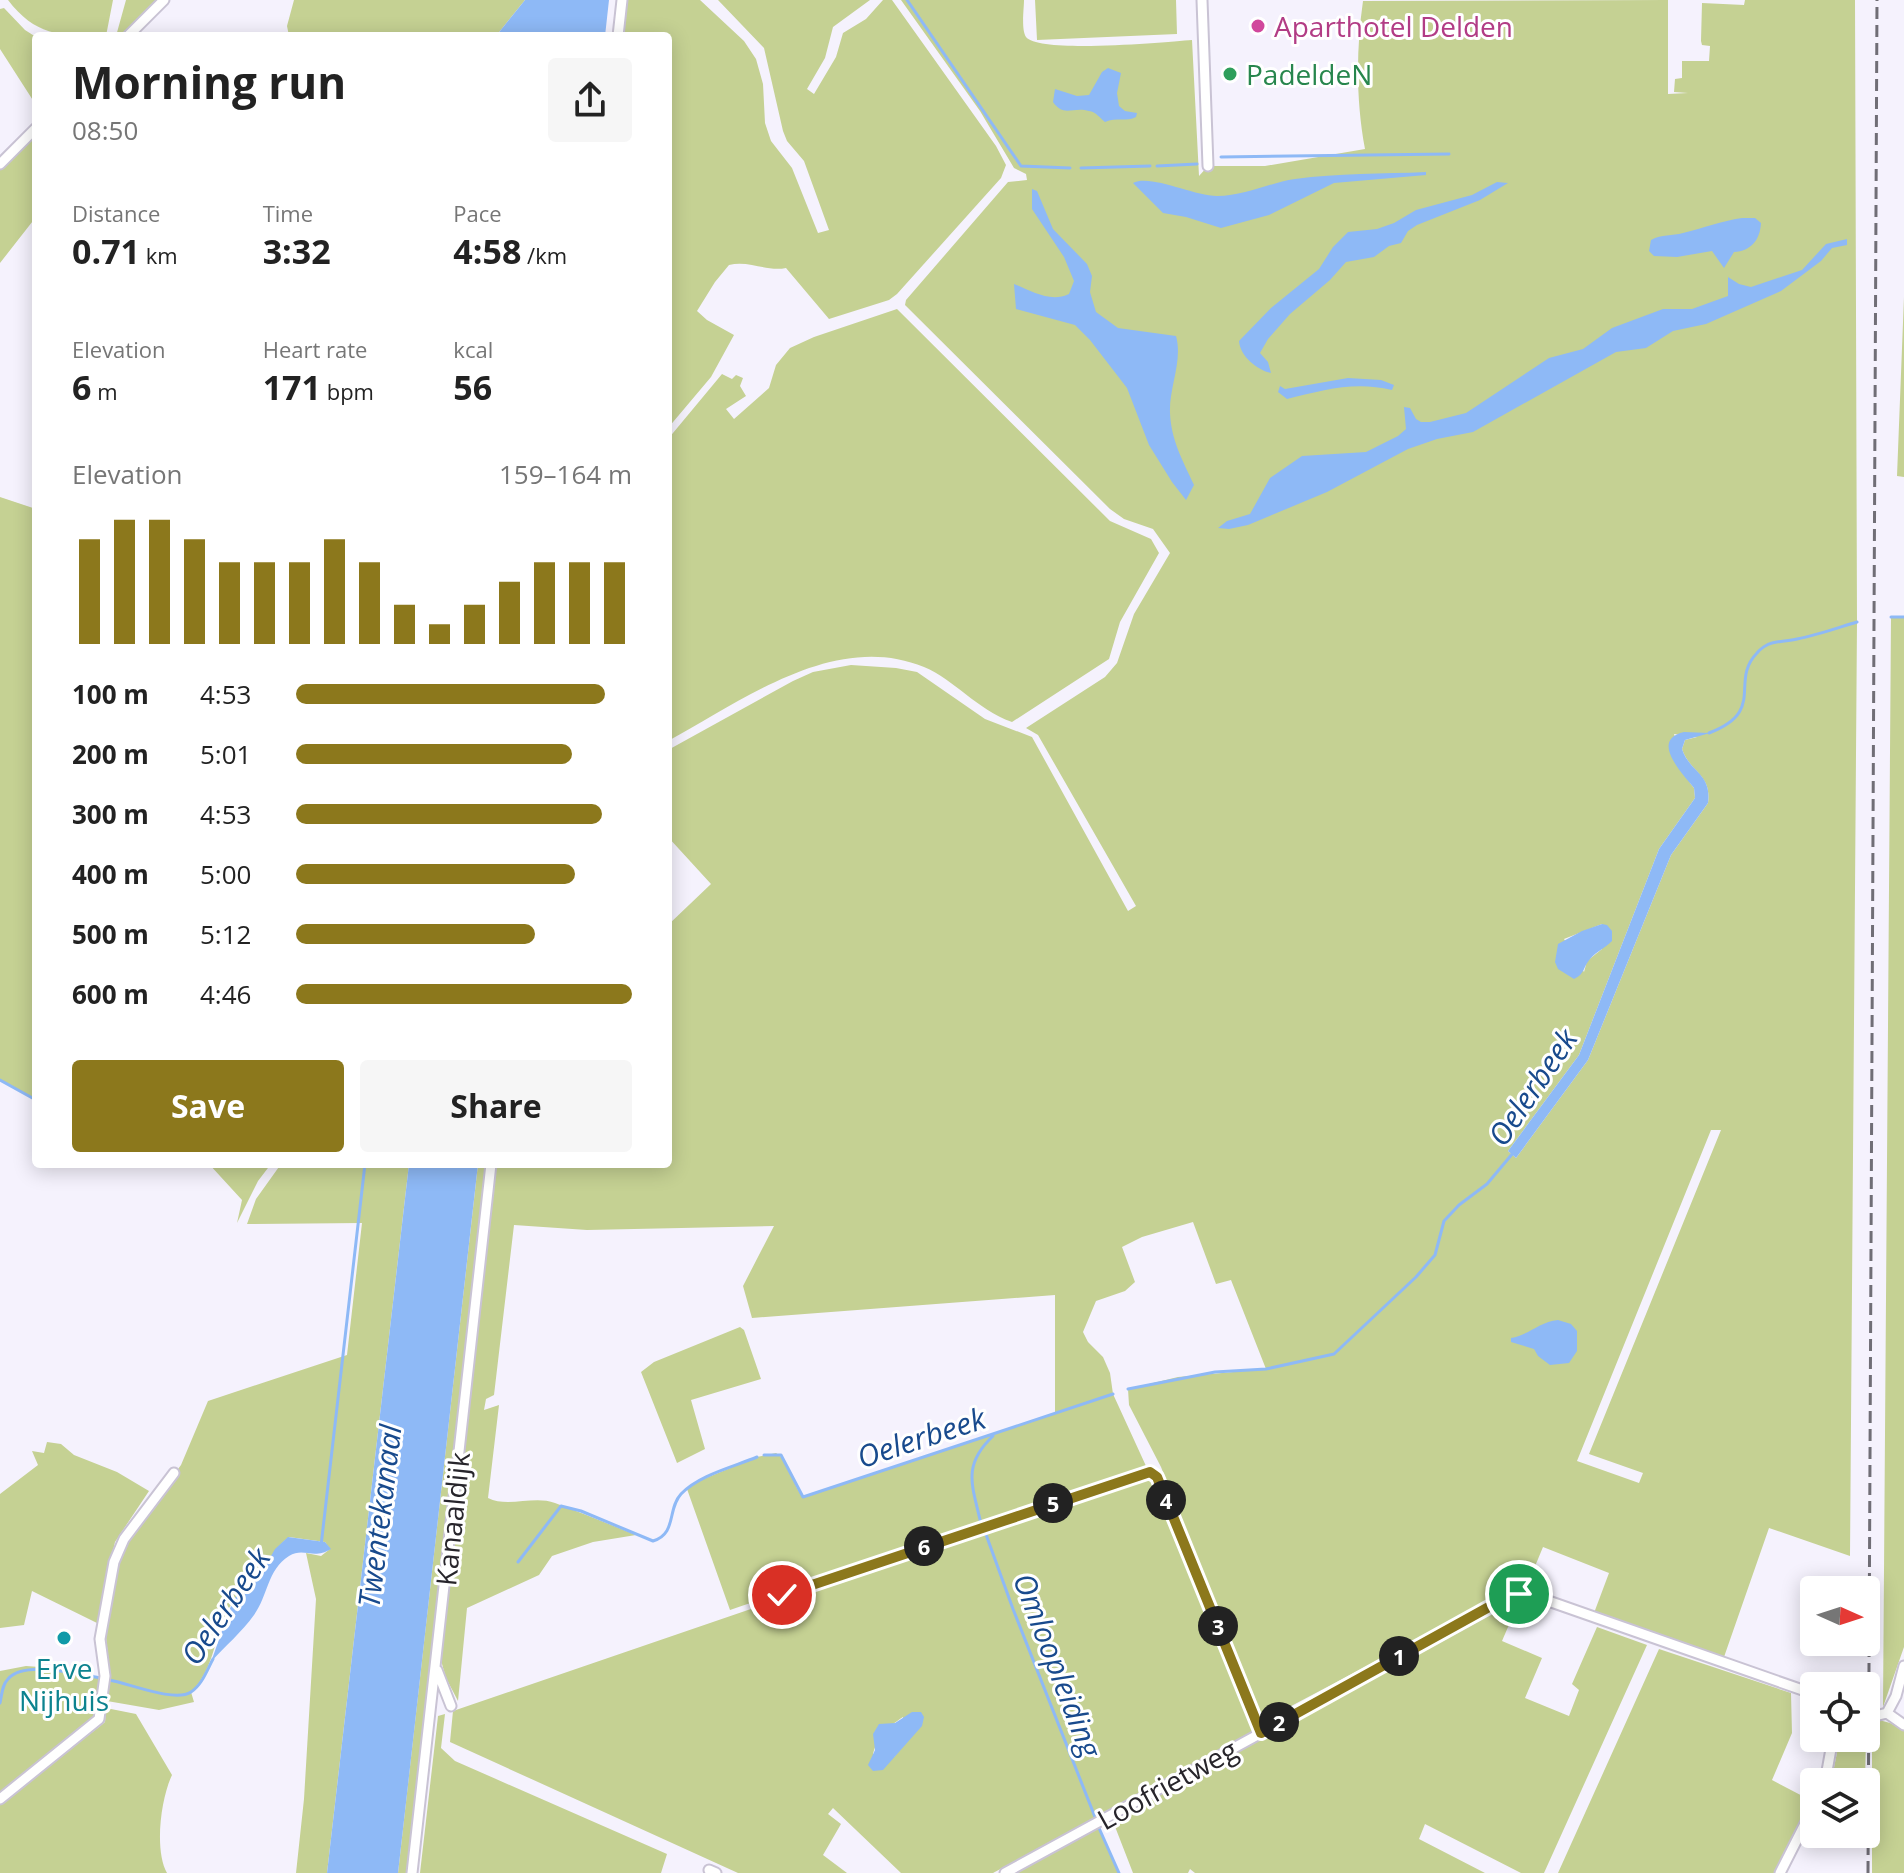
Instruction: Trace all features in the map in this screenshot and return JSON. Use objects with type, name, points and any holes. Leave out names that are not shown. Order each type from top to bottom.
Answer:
[{"type":"street","points":[[132,32],[164,0]]},
{"type":"street","points":[[618,32],[622,0]]},
{"type":"street","points":[[1202,0],[1208,166]]},
{"type":"street","points":[[0,164],[32,132]]},
{"type":"street","name":"Kanaaldijk","points":[[412,1873],[491,1168]]},
{"type":"street","points":[[782,1595],[1150,1472],[1157,1477],[1261,1733]]},
{"type":"street","points":[[0,1799],[99,1719],[105,1676],[100,1639],[114,1562],[124,1539],[174,1473]]},
{"type":"street","name":"Loofrietweg","points":[[1005,1873],[1507,1597],[1519,1594],[1537,1597],[1800,1689]]},
{"type":"street","points":[[1880,1715],[1887,1713],[1896,1696],[1904,1666]]},
{"type":"street","points":[[431,1715],[449,1707],[436,1667]]},
{"type":"street","points":[[1887,1713],[1904,1725]]},
{"type":"street","points":[[1780,1873],[1800,1834]]},
{"type":"green space","points":[[8,0],[113,0],[107,32],[51,32],[18,12]]},
{"type":"green space","points":[[126,0],[158,0],[126,32],[117,32]]},
{"type":"green space","points":[[294,0],[525,0],[499,32],[288,32]]},
{"type":"green space","points":[[626,0],[700,0],[744,41],[756,59],[763,84],[765,123],[771,141],[792,168],[818,233],[829,230],[804,161],[787,141],[783,131],[764,48],[718,0],[870,0],[833,27],[825,58],[807,89],[814,94],[836,57],[843,33],[866,19],[883,0],[892,0],[996,146],[1006,165],[1001,178],[889,300],[829,319],[786,268],[729,265],[697,311],[734,335],[711,377],[672,423],[672,32],[622,32]]},
{"type":"green space","points":[[901,0],[1024,0],[1026,37],[1054,45],[1104,46],[1192,40],[1199,176],[1208,166],[1265,166],[1365,149],[1358,75],[1363,1],[1668,0],[1668,94],[1688,93],[1674,92],[1675,79],[1682,78],[1682,61],[1709,61],[1710,46],[1702,45],[1701,41],[1702,3],[1744,5],[1745,0],[1855,0],[1857,622],[1850,1556],[1769,1528],[1724,1657],[1594,1613],[1609,1573],[1543,1547],[1526,1588],[1518,1586],[1263,1721],[1161,1467],[1129,1405],[1128,1389],[1178,1377],[1266,1369],[1231,1280],[1216,1284],[1193,1222],[1142,1237],[1122,1247],[1135,1282],[1125,1291],[1096,1301],[1083,1332],[1103,1357],[1110,1373],[1113,1394],[1146,1466],[730,1610],[687,1489],[694,1483],[757,1457],[776,1453],[785,1462],[803,1497],[1055,1413],[1055,1295],[752,1318],[743,1286],[774,1226],[587,1230],[514,1225],[494,1395],[486,1399],[484,1410],[499,1405],[488,1498],[504,1502],[547,1501],[636,1535],[593,1542],[552,1556],[539,1575],[467,1608],[458,1701],[446,1678],[440,1657],[494,1168],[672,1168],[672,921],[711,884],[672,841],[672,748],[813,672],[851,665],[917,672],[985,719],[1032,737],[1128,911],[1136,906],[1038,735],[1026,728],[1105,677],[1117,663],[1134,614],[1170,553],[1153,529],[1124,519],[1110,509],[905,305],[906,300],[1008,182],[1027,180],[1026,174],[1014,168],[980,111]],"holes":[[[1674,734],[1697,737],[1685,740],[1682,749],[1704,779],[1708,803],[1671,855],[1588,1060],[1516,1158],[1508,1151],[1579,1055],[1659,849],[1695,798]],[[1602,924],[1602,949],[1587,961],[1584,972],[1564,939]],[[1711,1130],[1721,1130],[1589,1454],[1643,1473],[1639,1483],[1577,1461]]]},
{"type":"green space","points":[[1035,0],[1176,0],[1177,34],[1037,40]]},
{"type":"green space","points":[[4,8],[32,34],[32,99],[0,49],[0,9]]},
{"type":"green space","points":[[32,136],[32,222],[0,263],[0,169]]},
{"type":"green space","points":[[1904,297],[1904,477],[1897,476]]},
{"type":"green space","points":[[897,309],[1110,521],[1151,539],[1159,553],[1120,622],[1109,659],[1012,722],[987,710],[946,679],[924,667],[890,658],[857,657],[790,675],[672,739],[672,434],[722,374],[732,379],[736,375],[743,378],[740,386],[746,396],[726,409],[734,419],[769,388],[776,365],[790,348]]},
{"type":"green space","points":[[0,497],[32,508],[32,1098],[0,1080]]},
{"type":"green space","points":[[1891,617],[1904,617],[1904,1647],[1883,1707]]},
{"type":"green space","points":[[213,1168],[268,1168],[237,1223],[242,1200]]},
{"type":"green space","points":[[278,1168],[409,1168],[327,1873],[296,1873],[304,1799],[316,1599],[306,1553],[321,1556],[330,1549],[325,1542],[289,1537],[238,1596],[226,1614],[204,1675],[191,1692],[194,1702],[159,1710],[107,1701],[110,1672],[105,1629],[119,1557],[128,1538],[181,1465],[208,1401],[347,1355],[362,1223],[247,1224],[256,1199]]},
{"type":"green space","points":[[478,1168],[486,1168],[410,1873],[398,1873]]},
{"type":"green space","points":[[740,1327],[744,1330],[761,1379],[691,1400],[705,1449],[677,1463],[641,1372],[654,1362]]},
{"type":"green space","points":[[47,1442],[61,1444],[74,1455],[117,1472],[149,1491],[115,1542],[97,1623],[32,1591],[24,1625],[0,1628],[0,1494],[38,1465],[32,1451],[44,1453]]},
{"type":"green space","points":[[1152,1475],[1256,1732],[993,1873],[901,1873],[833,1808],[828,1814],[841,1824],[823,1855],[847,1873],[738,1873],[450,1742],[453,1711],[984,1529]],"holes":[[[903,1717],[904,1744],[894,1757],[873,1754],[884,1732]]]},
{"type":"green space","points":[[1518,1599],[1502,1641],[1542,1658],[1525,1698],[1569,1716],[1579,1690],[1572,1684],[1597,1627],[1647,1645],[1544,1873],[1521,1873],[1425,1824],[1419,1839],[1485,1873],[1195,1873],[1190,1869],[1188,1873],[1133,1873],[1114,1824],[1116,1818]]},
{"type":"green space","points":[[1659,1649],[1791,1693],[1792,1733],[1772,1780],[1800,1795],[1800,1825],[1776,1873],[1558,1873]]},
{"type":"green space","points":[[26,1666],[54,1668],[101,1678],[97,1717],[0,1794],[0,1671]]},
{"type":"green space","points":[[106,1708],[136,1714],[172,1775],[160,1824],[161,1851],[167,1873],[0,1873],[0,1803],[105,1722]]},
{"type":"green space","points":[[445,1714],[441,1748],[455,1761],[667,1854],[661,1873],[420,1873],[438,1716]]},
{"type":"green space","points":[[1880,1720],[1904,1730],[1904,1873],[1872,1873],[1872,1848],[1880,1848],[1880,1768],[1872,1768],[1872,1752],[1880,1752]]},
{"type":"green space","points":[[1837,1752],[1866,1752],[1865,1768],[1834,1768]]},
{"type":"green space","points":[[1099,1828],[1119,1873],[1016,1873]]},
{"type":"water","points":[[525,0],[609,0],[605,32],[499,32]]},
{"type":"water","points":[[1108,68],[1121,73],[1117,93],[1119,106],[1125,111],[1137,113],[1136,117],[1105,122],[1091,112],[1065,111],[1053,102],[1055,89],[1077,96],[1089,95],[1102,72]]},
{"type":"water","points":[[1426,172],[1426,175],[1334,183],[1269,215],[1221,228],[1163,213],[1133,183],[1150,181],[1217,196],[1311,177]]},
{"type":"water","points":[[1497,182],[1508,183],[1480,200],[1417,225],[1408,231],[1401,243],[1389,246],[1374,257],[1346,262],[1268,339],[1260,353],[1268,362],[1271,373],[1255,366],[1246,357],[1239,341],[1271,308],[1319,269],[1333,247],[1348,232],[1377,229],[1416,210],[1472,195]]},
{"type":"water","points":[[1032,189],[1037,191],[1053,229],[1087,264],[1092,276],[1090,292],[1096,312],[1118,328],[1176,336],[1178,355],[1170,413],[1175,441],[1194,485],[1186,500],[1149,445],[1127,388],[1090,340],[1075,325],[1016,309],[1014,284],[1055,297],[1069,294],[1074,281],[1064,257],[1032,209]]},
{"type":"water","points":[[1742,218],[1755,218],[1761,223],[1759,235],[1750,247],[1734,252],[1724,268],[1712,251],[1677,257],[1654,256],[1649,251],[1651,240],[1655,238]]},
{"type":"water","points":[[1847,239],[1847,245],[1832,248],[1821,261],[1781,291],[1706,324],[1673,331],[1646,348],[1616,352],[1473,432],[1408,449],[1327,492],[1248,525],[1218,528],[1227,521],[1250,514],[1270,478],[1302,456],[1366,452],[1398,436],[1406,429],[1404,407],[1410,408],[1421,422],[1466,413],[1549,358],[1583,349],[1612,328],[1663,309],[1692,309],[1728,296],[1728,277],[1751,287],[1802,270],[1826,244]]},
{"type":"water","points":[[1348,378],[1381,380],[1394,385],[1392,390],[1352,387],[1287,399],[1278,392],[1280,386],[1285,389]]},
{"type":"water","points":[[1684,732],[1710,733],[1685,740],[1682,749],[1707,785],[1708,803],[1671,855],[1588,1060],[1516,1158],[1508,1151],[1579,1055],[1659,849],[1695,798],[1694,788],[1669,750],[1669,742],[1674,736]]},
{"type":"water","points":[[1602,924],[1612,931],[1612,941],[1590,959],[1580,975],[1574,979],[1558,969],[1555,962],[1558,944]]},
{"type":"water","name":"Twentekanaal","points":[[409,1168],[478,1168],[398,1873],[327,1873]]},
{"type":"water","points":[[1558,1320],[1571,1324],[1577,1331],[1577,1351],[1569,1363],[1550,1365],[1534,1349],[1511,1342],[1511,1338]]},
{"type":"water","points":[[288,1537],[325,1542],[331,1549],[294,1554],[282,1562],[276,1568],[254,1615],[211,1662],[232,1603],[240,1590]]},
{"type":"water","points":[[912,1712],[921,1712],[924,1717],[922,1726],[883,1770],[873,1771],[868,1765],[875,1750],[873,1734],[879,1724],[895,1723]]},
{"type":"waterway","points":[[907,0],[1021,166],[1070,168]]},
{"type":"waterway","points":[[1221,157],[1449,154]]},
{"type":"waterway","points":[[1157,166],[1197,164]]},
{"type":"waterway","points":[[1081,168],[1150,166]]},
{"type":"waterway","name":"Oelerbeek","points":[[1891,617],[1904,617]]},
{"type":"waterway","name":"Oelerbeek","points":[[1709,733],[1737,715],[1742,706],[1749,664],[1762,648],[1857,622]]},
{"type":"waterway","points":[[0,1080],[32,1098]]},
{"type":"waterway","name":"Oelerbeek","points":[[1128,1389],[1215,1372],[1266,1369],[1334,1354],[1416,1277],[1435,1255],[1444,1221],[1487,1184],[1513,1153]]},
{"type":"waterway","points":[[321,1546],[365,1168]]},
{"type":"waterway","name":"Oelerbeek","points":[[764,1455],[781,1455],[803,1497],[1113,1394]]},
{"type":"waterway","name":"Omloopleiding","points":[[981,1524],[973,1488],[973,1467],[976,1457],[993,1436]]},
{"type":"waterway","name":"Oelerbeek","points":[[518,1562],[561,1506],[581,1511],[653,1541],[661,1538],[669,1527],[677,1500],[688,1487],[757,1457]]},
{"type":"waterway","name":"Omloopleiding","points":[[984,1529],[1095,1817]]},
{"type":"waterway","name":"Oelerbeek","points":[[109,1680],[163,1694],[184,1695],[198,1685],[213,1659]]},
{"type":"waterway","name":"Oelerbeek","points":[[0,1703],[6,1681],[26,1670],[52,1670],[101,1678]]},
{"type":"waterway","name":"Omloopleiding","points":[[1099,1828],[1119,1873]]},
{"type":"railway","points":[[1868,1873],[1877,0]]},
{"type":"place","name":"Aparthotel Delden","points":[[1258,26]]},
{"type":"place","name":"PadeldeN","points":[[1230,74]]},
{"type":"place","name":"Erve Nijhuis","points":[[64,1638]]},
{"type":"route","points":[[782,1595],[1150,1472],[1157,1477],[1261,1733],[1507,1597],[1519,1594]]}]
